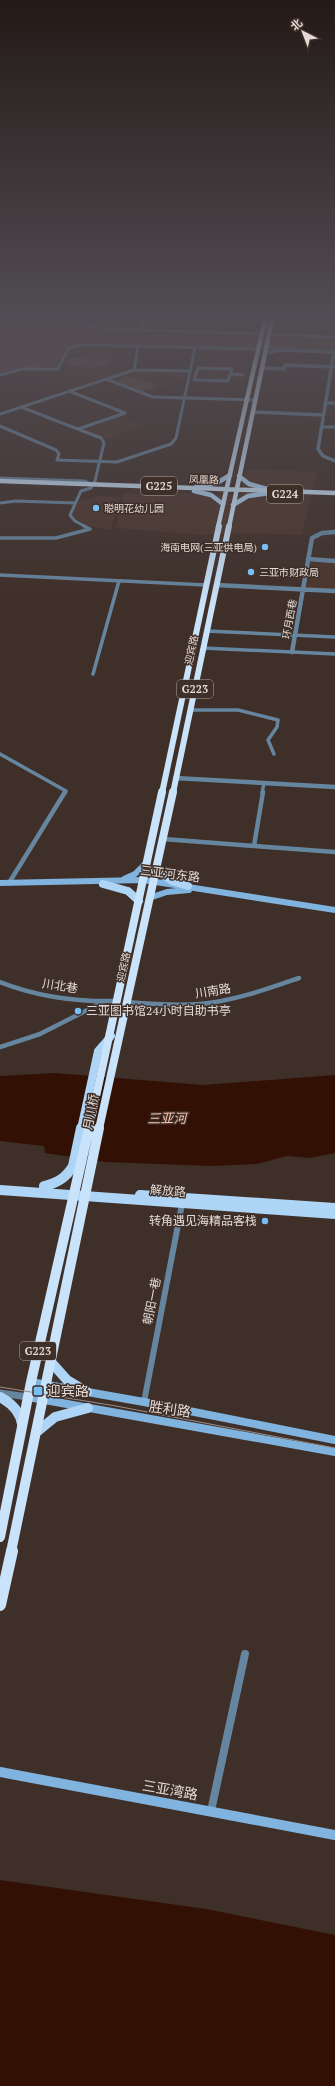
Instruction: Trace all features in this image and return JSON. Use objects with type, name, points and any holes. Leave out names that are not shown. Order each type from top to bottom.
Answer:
[{"type":"highway","name":"迎宾路","points":[[110,1059],[110,1036],[244,412]]},
{"type":"highway","name":"迎宾路","points":[[110,1059],[126,1002],[163,838],[253,412]]},
{"type":"highway","name":"凤凰路","points":[[0,481],[91,486]]},
{"type":"highway","name":"凤凰路","points":[[0,485],[226,490],[335,496]]},
{"type":"highway","name":"凤凰路","points":[[236,491],[335,493]]},
{"type":"highway","name":"月川桥","points":[[77,1167],[110,1059]]},
{"type":"highway","name":"月川桥","points":[[86,1193],[92,1169],[110,1059]]},
{"type":"highway","name":"G223","points":[[0,1537],[3,1511],[74,1192],[77,1167]]},
{"type":"highway","name":"G223","points":[[0,1606],[38,1431],[46,1385],[86,1193]]},
{"type":"main road","points":[[194,489],[217,484],[230,475]]},
{"type":"main road","points":[[240,476],[250,485],[274,491]]},
{"type":"main road","points":[[194,489],[211,495],[220,500],[223,504]]},
{"type":"main road","points":[[233,505],[248,496],[269,493]]},
{"type":"main road","points":[[117,881],[135,874],[147,862]]},
{"type":"main road","points":[[155,870],[172,881],[188,888]]},
{"type":"main road","name":"三亚河东路","points":[[0,884],[117,881],[143,882],[335,910]]},
{"type":"main road","name":"三亚河东路","points":[[0,884],[103,884],[143,882]]},
{"type":"main road","points":[[103,884],[126,890],[136,896],[139,901]]},
{"type":"main road","points":[[149,898],[167,892],[188,888]]},
{"type":"main road","name":"三亚河东路","points":[[188,888],[335,913]]},
{"type":"main road","points":[[44,1186],[68,1176],[77,1167],[96,1058],[100,1046],[110,1036]]},
{"type":"main road","name":"解放路","points":[[0,1184],[44,1186],[74,1192]]},
{"type":"main road","name":"解放路","points":[[0,1190],[74,1192],[335,1208]]},
{"type":"main road","name":"解放路","points":[[86,1193],[182,1204],[335,1214]]},
{"type":"main road","points":[[51,1362],[66,1380],[87,1392]]},
{"type":"main road","name":"胜利路","points":[[31,1382],[144,1402],[335,1440]]},
{"type":"main road","points":[[0,1397],[13,1406],[18,1412],[22,1426]]},
{"type":"main road","name":"胜利路","points":[[28,1397],[206,1427],[335,1452]]},
{"type":"main road","points":[[38,1431],[55,1417],[88,1408]]},
{"type":"main road","name":"三亚湾路","points":[[0,1772],[335,1835]]},
{"type":"street","points":[[0,538],[49,539],[77,534],[90,529],[75,521],[70,515],[81,491],[91,486],[95,481],[104,440],[35,412]]},
{"type":"street","points":[[78,429],[124,413],[122,412]]},
{"type":"street","points":[[0,426],[56,450],[60,454],[57,460],[119,462],[171,444],[176,438],[181,412]]},
{"type":"street","points":[[286,412],[324,415],[319,451],[323,456],[335,461]]},
{"type":"street","points":[[322,427],[335,427]]},
{"type":"street","points":[[0,478],[85,481],[91,486]]},
{"type":"street","points":[[0,503],[16,501],[75,503]]},
{"type":"street","name":"环月西巷","points":[[292,652],[312,538],[322,533],[335,532]]},
{"type":"street","points":[[308,559],[335,561]]},
{"type":"street","points":[[0,575],[206,585]]},
{"type":"street","points":[[93,674],[119,581]]},
{"type":"street","points":[[216,585],[335,591]]},
{"type":"street","points":[[207,631],[335,637]]},
{"type":"street","points":[[203,648],[335,654]]},
{"type":"street","points":[[190,710],[238,710],[278,720],[277,727],[268,740],[274,754]]},
{"type":"street","points":[[0,754],[66,791],[9,883]]},
{"type":"street","points":[[175,778],[335,787]]},
{"type":"street","points":[[254,846],[264,783]]},
{"type":"street","points":[[163,838],[335,852]]},
{"type":"street","name":"川南路","points":[[126,1002],[183,1005],[209,1003],[233,998],[299,978]]},
{"type":"street","name":"川北巷","points":[[0,982],[52,996],[102,1002],[118,1002]]},
{"type":"street","points":[[0,1047],[22,1042],[40,1035],[102,1002]]},
{"type":"street","name":"朝阳一巷","points":[[144,1402],[182,1204]]},
{"type":"street","name":"胜利路","points":[[0,1393],[28,1397]]},
{"type":"street","points":[[211,1811],[245,1654]]},
{"type":"shaded area","points":[[119,416],[143,426],[105,439],[81,429]]},
{"type":"shaded area","points":[[247,469],[317,472],[302,535],[236,533],[202,535],[116,528],[124,494],[184,493],[240,495]]},
{"type":"shaded area","name":"聪明花幼儿园","points":[[99,496],[121,497],[110,530],[86,525],[72,515],[78,501]]},
{"type":"shaded area","points":[[311,562],[335,563],[335,589],[306,588]]},
{"type":"water","name":"三亚河","points":[[55,1073],[203,1085],[335,1075],[335,1153],[310,1158],[287,1156],[257,1164],[211,1166],[106,1162],[45,1153],[44,1146],[0,1141],[0,1076]]},
{"type":"water","points":[[0,1880],[206,1909],[335,1935],[335,2086],[0,2086]]},
{"type":"tram line","points":[[0,1387],[116,1406],[335,1448]]},
{"type":"place","name":"聪明花幼儿园","points":[[96,508]]},
{"type":"place","name":"海南电网(三亚供电局)","points":[[265,547]]},
{"type":"place","name":"三亚市财政局","points":[[251,572]]},
{"type":"place","name":"三亚图书馆24小时自助书亭","points":[[78,1011]]},
{"type":"place","name":"转角遇见海精品客栈","points":[[265,1221]]},
{"type":"place","name":"迎宾路","points":[[38,1391]]}]
